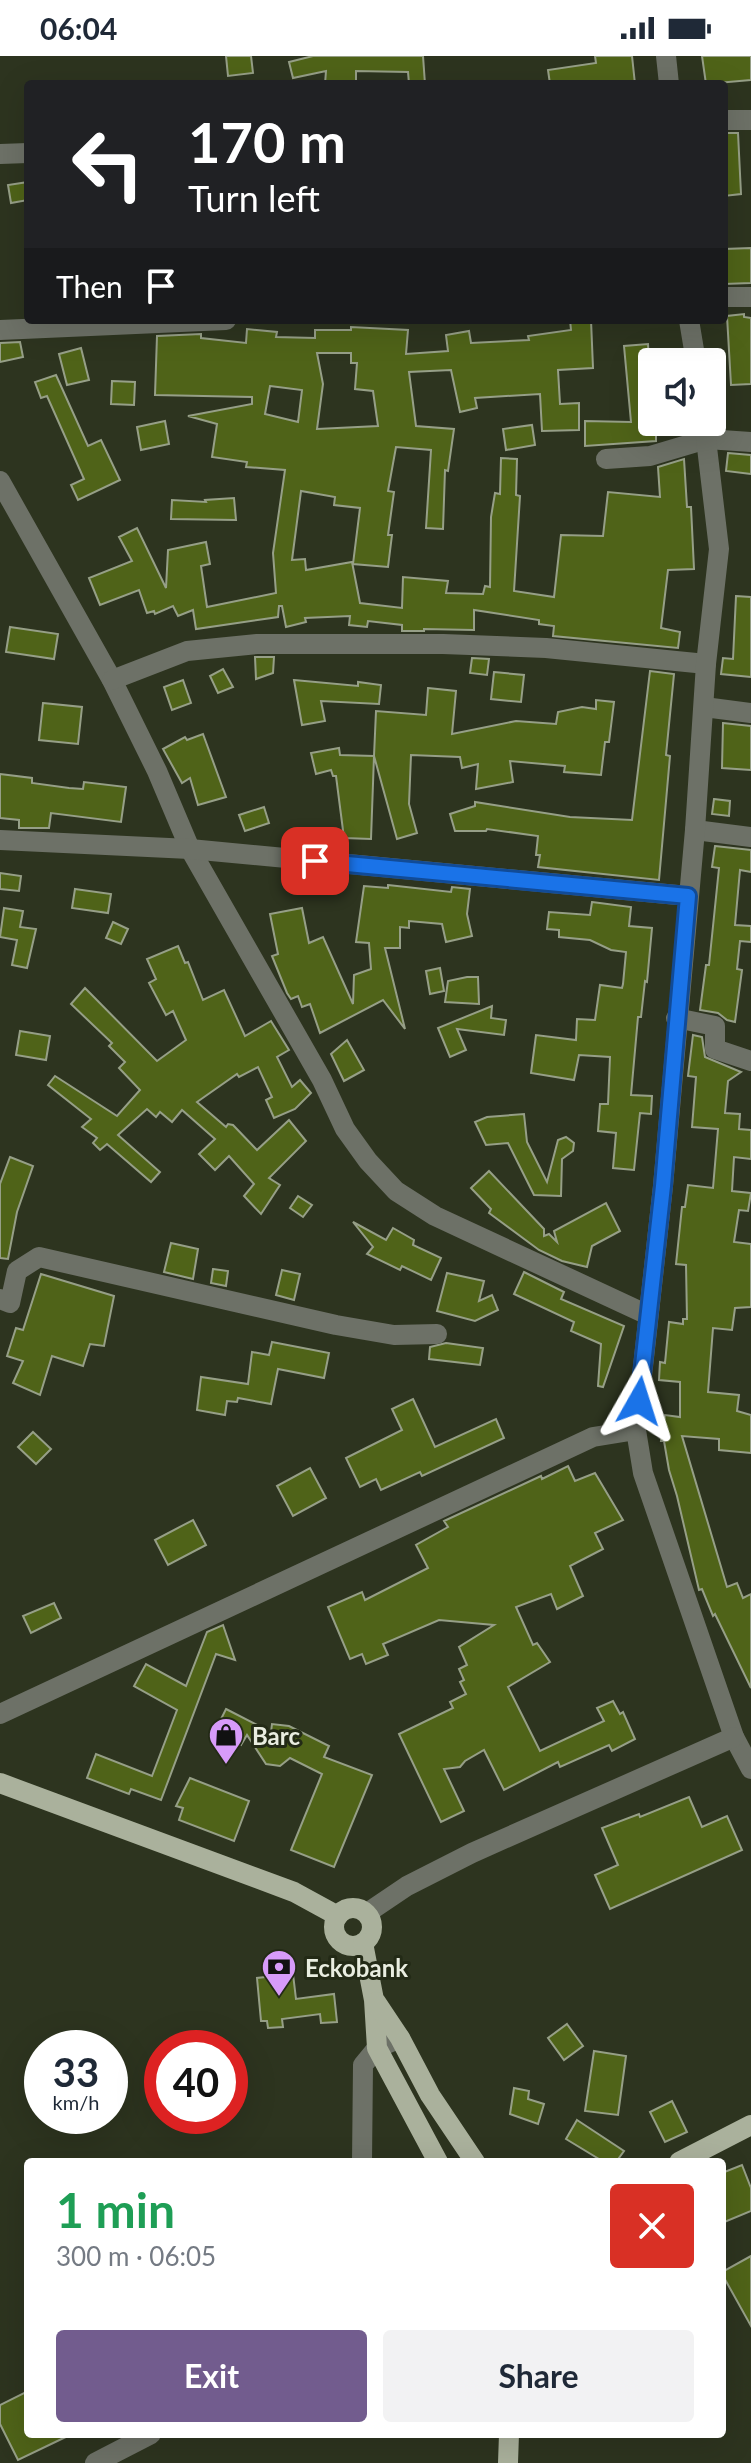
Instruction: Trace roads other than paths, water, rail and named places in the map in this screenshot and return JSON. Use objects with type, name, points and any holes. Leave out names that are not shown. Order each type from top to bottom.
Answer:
[{"type":"main road","points":[[0,1783],[294,1892],[338,1916]]},
{"type":"main road","points":[[353,1907],[367,1913],[372,1927],[371,1934],[363,1943],[353,1946],[339,1941],[334,1927],[338,1916],[353,1907]]},
{"type":"main road","points":[[363,1943],[374,2000],[377,2048],[436,2158]]},
{"type":"main road","points":[[374,2000],[400,2038],[430,2095],[472,2158]]},
{"type":"main road","points":[[406,2105],[430,2095]]},
{"type":"main road","points":[[687,2158],[751,2125]]},
{"type":"main road","points":[[508,2463],[509,2438]]},
{"type":"street","points":[[666,56],[669,80]]},
{"type":"street","points":[[728,120],[751,120]]},
{"type":"street","points":[[0,154],[24,153]]},
{"type":"street","points":[[728,297],[751,297]]},
{"type":"street","points":[[0,330],[136,324]]},
{"type":"street","points":[[690,324],[694,348]]},
{"type":"street","points":[[606,459],[650,456],[695,436]]},
{"type":"street","points":[[707,436],[719,549],[706,664],[695,830],[663,1186],[636,1430],[643,1473],[734,1737],[751,1769]]},
{"type":"street","points":[[726,436],[751,442]]},
{"type":"street","points":[[0,481],[112,680],[157,771],[190,849],[322,1080],[345,1129],[368,1161],[396,1191],[435,1216],[648,1315]]},
{"type":"street","points":[[112,680],[187,651],[257,644],[443,644],[546,648],[706,664]]},
{"type":"street","points":[[704,707],[751,713]]},
{"type":"street","points":[[695,830],[751,837]]},
{"type":"street","points":[[0,840],[190,849],[688,896]]},
{"type":"street","points":[[676,1018],[715,1026],[715,1049],[751,1061]]},
{"type":"street","points":[[0,1299],[10,1303],[17,1271],[39,1257],[336,1325],[394,1335],[437,1334]]},
{"type":"street","points":[[0,1714],[593,1437],[636,1430]]},
{"type":"street","points":[[367,1913],[407,1886],[472,1853],[734,1737]]},
{"type":"street","points":[[362,2158],[363,2065],[377,2048],[400,2038]]},
{"type":"street","points":[[95,2463],[143,2438]]},
{"type":"place","name":"Barc","points":[[226,1766]]},
{"type":"place","name":"Eckobank","points":[[279,1998]]}]
